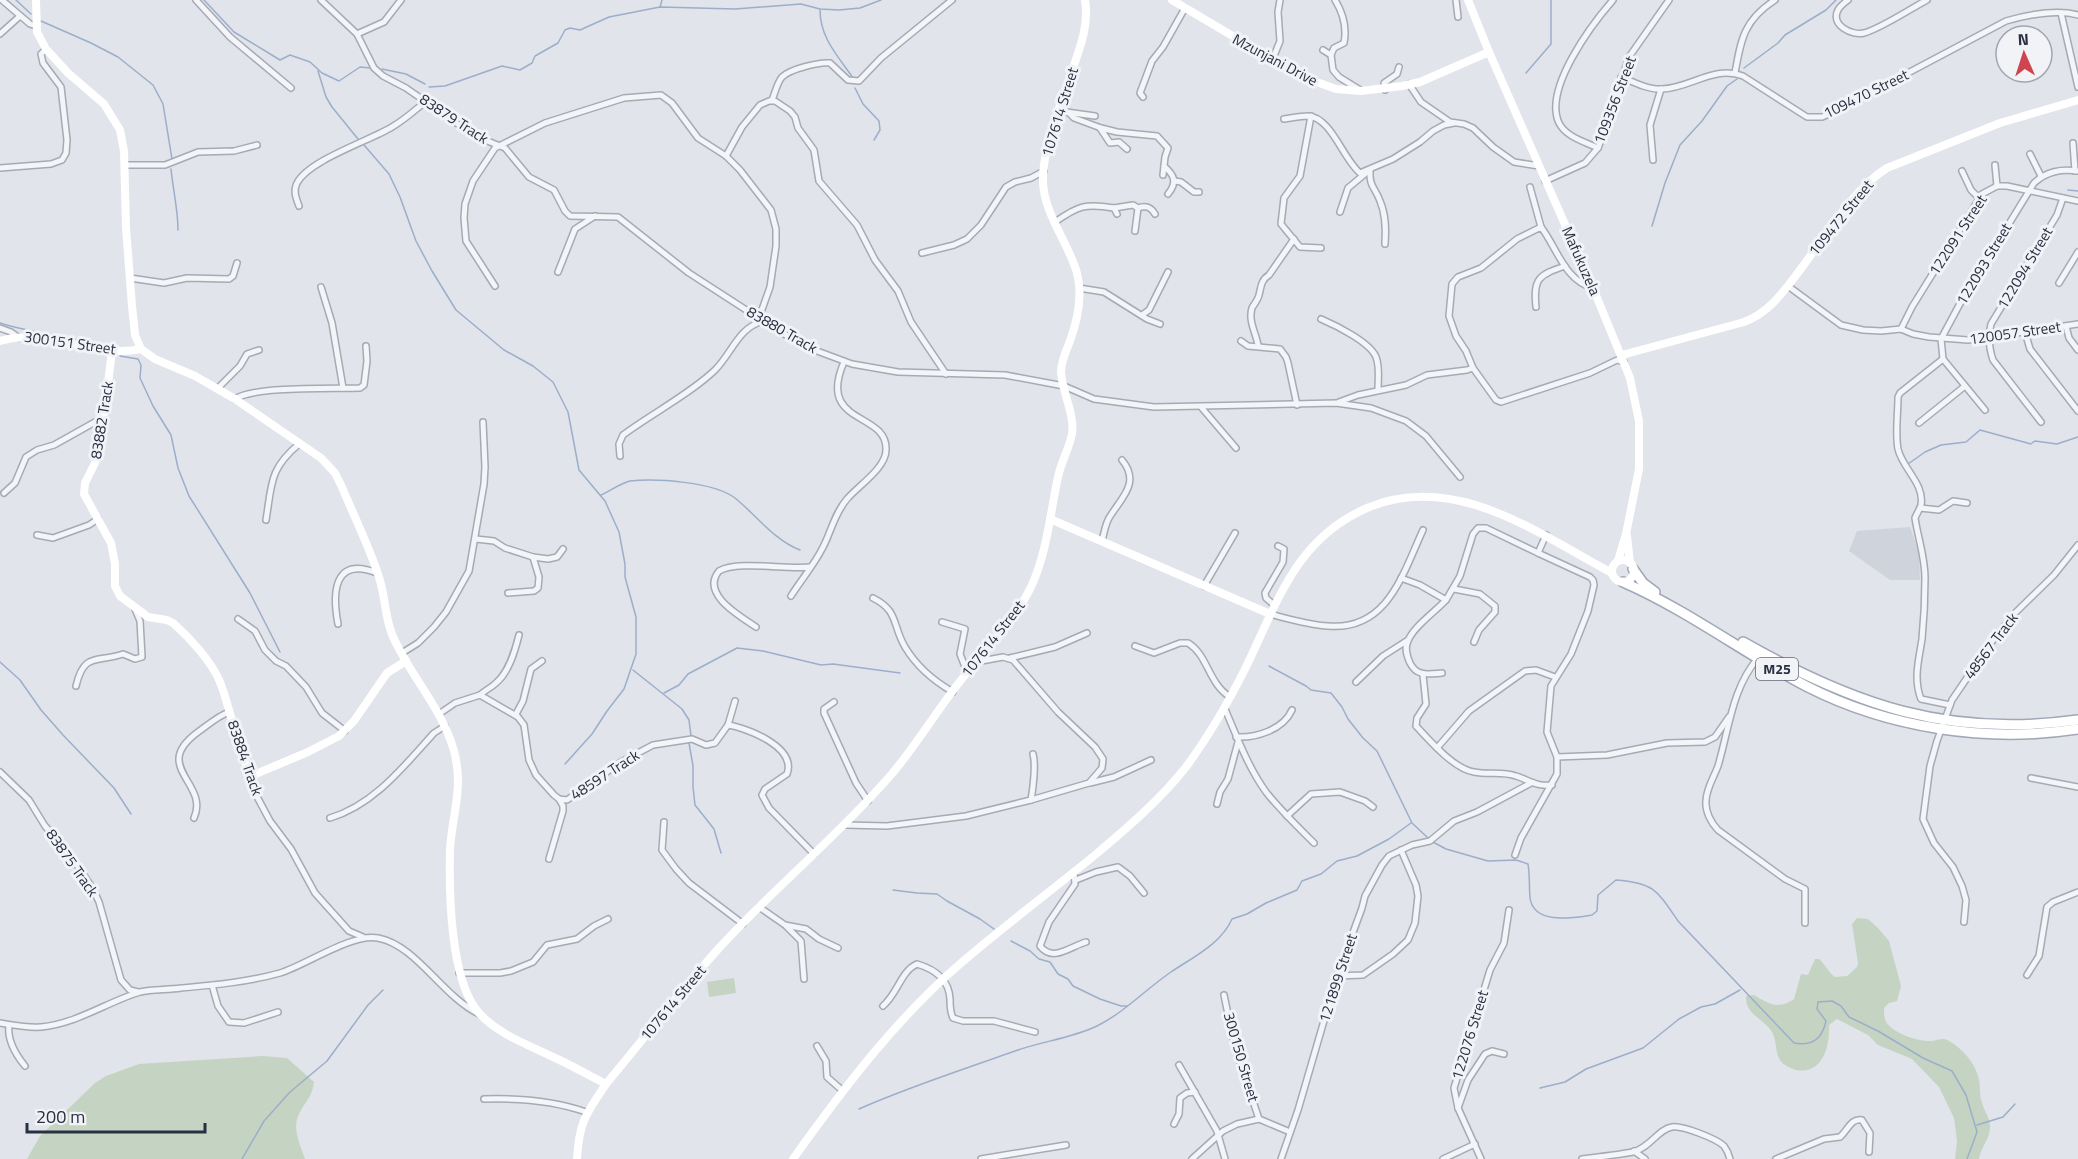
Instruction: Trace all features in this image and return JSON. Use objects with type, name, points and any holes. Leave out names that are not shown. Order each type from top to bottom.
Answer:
[{"type":"main road","name":"M25","points":[[1631,566],[1647,587],[1811,678],[1866,701],[1943,724],[1983,733],[2019,734],[2078,729]]},
{"type":"main road","name":"M25","points":[[1623,582],[1806,686],[1894,719],[1943,724],[2007,725],[2078,720]]},
{"type":"street","points":[[2,0],[30,24],[36,26]]},
{"type":"street","points":[[36,0],[36,26],[46,49],[68,73],[104,104],[120,130],[125,165],[135,335],[141,349],[155,359],[218,388],[321,458],[335,473],[378,573],[391,633],[439,714],[454,750],[459,791],[450,847],[450,880],[459,973],[468,997],[480,1014]]},
{"type":"street","points":[[196,0],[230,37],[291,88]]},
{"type":"street","name":"83879 Track","points":[[321,0],[357,34],[379,73],[406,88],[465,130],[510,152],[520,169],[529,177],[554,190],[567,214],[574,217],[596,216]]},
{"type":"street","points":[[357,34],[384,22],[401,0]]},
{"type":"street","points":[[726,156],[750,116],[760,105],[772,100],[785,75],[812,65],[830,63],[848,80],[856,82],[862,80],[880,58],[952,0]]},
{"type":"street","name":"107614 Street","points":[[577,1159],[581,1128],[586,1113],[606,1084],[709,960],[759,907],[868,801],[904,759],[1029,592],[1037,573],[1059,474],[1072,430],[1061,372],[1078,315],[1079,288],[1077,273],[1045,197],[1044,171],[1059,111],[1082,45],[1087,12],[1085,0]]},
{"type":"street","points":[[1272,61],[1280,41],[1278,12],[1280,0]]},
{"type":"street","points":[[1335,0],[1344,19],[1346,32],[1344,43],[1334,48],[1330,55],[1333,70],[1339,77],[1361,91]]},
{"type":"street","points":[[1456,0],[1458,17]]},
{"type":"street","name":"Mafukuzela","points":[[1468,0],[1623,358],[1634,393],[1640,443],[1639,469],[1626,534]]},
{"type":"street","points":[[1598,148],[1575,138],[1564,130],[1557,114],[1558,98],[1563,78],[1575,51],[1586,32],[1613,0]]},
{"type":"street","name":"109356 Street","points":[[1545,181],[1585,163],[1598,148],[1629,57],[1669,0]]},
{"type":"street","points":[[1622,77],[1661,89],[1715,74],[1735,73],[1739,47],[1747,26],[1760,11],[1775,0]]},
{"type":"street","points":[[1848,0],[1838,10],[1837,18],[1842,27],[1854,34],[1869,31],[1927,0]]},
{"type":"street","name":"Mzunjani Drive","points":[[1174,1],[1272,61],[1336,89],[1385,90],[1409,84],[1489,52]]},
{"type":"street","points":[[1143,97],[1140,93],[1152,61],[1163,47],[1185,8]]},
{"type":"street","points":[[2061,13],[2078,87]]},
{"type":"street","name":"109470 Street","points":[[1735,73],[1803,115],[1822,117],[2006,21],[2061,13],[2078,15]]},
{"type":"street","points":[[0,34],[20,15]]},
{"type":"street","points":[[0,168],[51,164],[62,160],[66,153],[67,140],[62,94],[59,83],[41,58],[41,54],[46,49]]},
{"type":"street","points":[[1323,50],[1330,55]]},
{"type":"street","points":[[1385,90],[1384,83],[1397,74],[1399,67]]},
{"type":"street","points":[[1409,84],[1421,102],[1449,122],[1473,128],[1493,147],[1515,162],[1539,166]]},
{"type":"street","points":[[1653,160],[1650,125],[1661,89]]},
{"type":"street","points":[[495,286],[466,241],[464,218],[465,204],[472,181],[491,153],[545,123],[624,98],[661,95],[672,103],[698,138],[726,156],[766,203],[771,210],[776,229],[776,246],[772,281],[761,319],[744,331],[722,363],[704,379],[623,435],[620,440],[620,456]]},
{"type":"street","points":[[772,100],[783,105],[795,117],[798,128],[814,150],[819,181],[857,225],[875,260],[898,291],[914,326],[946,374]]},
{"type":"street","name":"109472 Street","points":[[1623,358],[1755,318],[1768,309],[1788,286],[1852,200],[1876,175],[1887,168],[2000,123],[2078,100]]},
{"type":"street","points":[[299,206],[295,198],[295,187],[306,174],[349,147],[393,127],[425,102]]},
{"type":"street","points":[[1059,111],[1095,117]]},
{"type":"street","points":[[1069,113],[1074,118],[1100,128],[1157,136],[1168,148],[1163,175]]},
{"type":"street","points":[[1284,119],[1311,116],[1317,118],[1333,134],[1356,170],[1360,173],[1370,170]]},
{"type":"street","points":[[1311,116],[1300,176],[1290,188],[1282,206],[1281,224],[1300,247],[1321,248]]},
{"type":"street","points":[[1340,212],[1348,188],[1370,170],[1402,154],[1433,131],[1454,123]]},
{"type":"street","points":[[1100,128],[1110,143],[1119,142],[1126,149]]},
{"type":"street","points":[[2030,154],[2041,176],[2051,172],[2076,171],[2073,143]]},
{"type":"street","points":[[125,165],[165,165],[198,152],[234,151],[257,144]]},
{"type":"street","points":[[1995,165],[1997,186]]},
{"type":"street","points":[[1164,166],[1174,177],[1172,189],[1168,194]]},
{"type":"street","points":[[1370,170],[1371,185],[1380,201],[1386,228],[1385,244]]},
{"type":"street","points":[[922,253],[954,245],[967,239],[981,225],[1006,187],[1044,171]]},
{"type":"street","points":[[1962,171],[1971,190],[1979,198]]},
{"type":"street","name":"122093 Street","points":[[1941,339],[1978,270],[1988,258],[2028,190],[2041,176]]},
{"type":"street","points":[[1174,181],[1181,182],[1194,192],[1199,192]]},
{"type":"street","name":"122091 Street","points":[[1901,329],[1912,307],[1979,198],[1987,190],[1997,186],[2078,201]]},
{"type":"street","points":[[1530,187],[1541,227],[1565,266],[1578,282],[1593,288]]},
{"type":"street","name":"122094 Street","points":[[1989,338],[1991,324],[2057,215],[2063,198]]},
{"type":"street","points":[[1055,222],[1075,208],[1099,206],[1114,208],[1143,206],[1152,209],[1155,214]]},
{"type":"street","points":[[1114,208],[1117,214]]},
{"type":"street","points":[[1135,231],[1138,208]]},
{"type":"street","points":[[558,272],[575,229],[596,216]]},
{"type":"street","name":"83880 Track","points":[[596,216],[613,216],[623,219],[687,271],[761,319],[809,348],[861,367],[898,372],[992,374],[1064,386],[1094,399],[1154,407],[1336,403]]},
{"type":"street","points":[[1541,227],[1517,239],[1481,268],[1458,278],[1452,284],[1449,316],[1456,336],[1473,368],[1496,400],[1501,402],[1590,373],[1623,358]]},
{"type":"street","points":[[1258,345],[1256,335],[1252,330],[1251,310],[1260,294],[1264,278],[1269,275],[1294,239]]},
{"type":"street","points":[[2059,284],[2078,252]]},
{"type":"street","points":[[130,278],[164,283],[187,278],[229,279],[233,276],[237,263]]},
{"type":"street","points":[[1536,307],[1534,290],[1537,280],[1548,272],[1565,266]]},
{"type":"street","points":[[1142,315],[1149,310],[1168,272]]},
{"type":"street","name":"120057 Street","points":[[1788,286],[1841,325],[1863,330],[1901,329],[1912,334],[1941,339],[1968,340],[2078,324]]},
{"type":"street","points":[[321,287],[332,323],[343,388]]},
{"type":"street","points":[[1079,288],[1104,292],[1160,324]]},
{"type":"street","points":[[1321,319],[1354,336],[1374,352],[1378,364],[1378,390]]},
{"type":"street","points":[[2066,326],[2069,338],[2078,350]]},
{"type":"street","name":"300151 Street","points":[[0,328],[19,338],[112,351],[141,349]]},
{"type":"street","points":[[2025,332],[2030,349],[2078,411]]},
{"type":"street","points":[[0,341],[19,338]]},
{"type":"street","points":[[1989,338],[1991,355],[1996,365],[2041,422]]},
{"type":"street","points":[[1941,339],[1943,359],[1985,410]]},
{"type":"street","points":[[1240,341],[1248,346],[1258,345],[1280,349],[1286,357],[1297,405]]},
{"type":"street","points":[[235,399],[241,395],[265,391],[360,388],[364,385],[366,345]]},
{"type":"street","points":[[218,388],[240,366],[247,354],[259,350]]},
{"type":"street","name":"83882 Track","points":[[112,351],[99,455],[85,482],[84,494],[111,543],[116,590],[120,596],[147,617],[167,620],[177,626],[211,666],[220,681],[229,712]]},
{"type":"street","points":[[1943,359],[1900,393],[1897,442],[1900,457],[1920,491],[1920,508],[1915,518],[1924,555],[1925,578],[1922,638],[1916,676],[1918,689],[1921,699],[1950,705]]},
{"type":"street","points":[[791,596],[823,549],[842,506],[880,466],[886,453],[886,443],[882,435],[855,415],[840,400],[836,387],[844,362]]},
{"type":"street","points":[[1336,403],[1378,390],[1407,385],[1427,375],[1473,368]]},
{"type":"street","points":[[1919,423],[1965,386]]},
{"type":"street","points":[[1336,403],[1371,408],[1406,421],[1426,436],[1460,477]]},
{"type":"street","points":[[1201,406],[1236,448]]},
{"type":"street","points":[[4,493],[15,483],[26,457],[37,450],[54,445],[104,417]]},
{"type":"street","points":[[402,653],[418,643],[446,612],[469,571],[476,539],[485,467],[483,422]]},
{"type":"street","points":[[266,520],[276,470],[284,456],[299,444]]},
{"type":"street","points":[[1102,541],[1107,521],[1130,487],[1130,469],[1122,460]]},
{"type":"street","name":"M25","points":[[793,1159],[868,1059],[904,1017],[943,979],[1075,877],[1154,802],[1184,769],[1225,709],[1274,605],[1296,567],[1316,541],[1345,519],[1383,502],[1423,496],[1451,498],[1483,507],[1546,535],[1612,573],[1616,579],[1623,582]]},
{"type":"street","points":[[1920,508],[1939,510],[1953,501],[1967,503]]},
{"type":"street","points":[[37,536],[53,538],[89,525],[98,519]]},
{"type":"street","points":[[1050,519],[1270,614],[1327,626],[1357,623],[1370,617],[1384,606],[1401,578],[1423,530]]},
{"type":"street","points":[[1356,682],[1383,656],[1408,640],[1446,600],[1454,588],[1473,534],[1478,528],[1486,528],[1590,577],[1594,582],[1588,611],[1571,654],[1551,686],[1547,732],[1557,757],[1557,774],[1521,838],[1515,855]]},
{"type":"street","points":[[1204,586],[1235,533]]},
{"type":"street","points":[[1612,573],[1626,534]]},
{"type":"street","points":[[1623,582],[1630,578],[1631,566],[1626,534]]},
{"type":"street","points":[[1539,553],[1546,535]]},
{"type":"street","points":[[476,539],[494,541],[506,548],[533,557],[555,559],[563,549]]},
{"type":"street","name":"48567 Track","points":[[1964,922],[1966,900],[1963,889],[1953,867],[1934,843],[1923,819],[1930,766],[1950,705],[1990,644],[2008,620],[2054,575],[2078,545]]},
{"type":"street","points":[[1274,605],[1266,598],[1265,593],[1285,558],[1284,549],[1278,546]]},
{"type":"street","name":"M25","points":[[1573,550],[1599,561],[1623,560],[1631,566]]},
{"type":"street","points":[[508,593],[534,591],[538,588],[539,577],[533,557]]},
{"type":"street","points":[[756,627],[736,613],[716,593],[714,581],[719,571],[742,566],[810,567]]},
{"type":"street","points":[[338,624],[335,594],[338,580],[355,568],[378,573]]},
{"type":"street","points":[[1401,578],[1420,585],[1446,600]]},
{"type":"street","points":[[1454,588],[1480,594],[1495,606],[1495,612],[1479,630],[1474,642]]},
{"type":"street","points":[[873,598],[891,610],[898,634],[920,668],[934,681],[953,692]]},
{"type":"street","points":[[76,686],[81,669],[93,659],[123,654],[135,659],[142,657],[140,621],[135,609]]},
{"type":"street","points":[[238,619],[255,631],[265,650],[276,661],[286,666],[306,687],[318,708],[328,719],[345,731]]},
{"type":"street","points":[[942,622],[965,629],[960,654],[967,672]]},
{"type":"street","points":[[976,662],[999,657],[1010,658],[1055,646],[1087,633]]},
{"type":"street","points":[[439,714],[455,702],[480,695],[497,683],[505,673],[519,635]]},
{"type":"street","points":[[1408,640],[1406,650],[1415,671],[1423,675],[1442,673]]},
{"type":"street","points":[[1136,646],[1154,653],[1180,643],[1188,643],[1197,652],[1218,687],[1230,697]]},
{"type":"street","points":[[1010,658],[1017,663],[1058,712],[1100,753],[1103,759],[1102,768],[1089,783]]},
{"type":"street","points":[[1758,658],[1745,676],[1731,716],[1718,765],[1706,798],[1707,809],[1718,830],[1780,875],[1805,889],[1805,924]]},
{"type":"street","points":[[251,776],[308,752],[345,731],[387,673],[406,661]]},
{"type":"street","points":[[480,695],[516,714],[524,701],[531,669],[542,661]]},
{"type":"street","points":[[1437,748],[1469,711],[1524,671],[1536,670],[1555,677]]},
{"type":"street","points":[[1423,675],[1426,704],[1417,718],[1416,726],[1437,748],[1470,772],[1508,774],[1531,783],[1552,785]]},
{"type":"street","name":"48597 Track","points":[[516,714],[524,725],[531,768],[538,779],[559,799],[567,800],[621,762],[653,745],[693,739],[709,745],[718,740],[728,725],[735,701]]},
{"type":"street","points":[[834,702],[824,709],[824,714],[855,783],[868,801]]},
{"type":"street","points":[[1225,709],[1262,786],[1314,843]]},
{"type":"street","points":[[1237,738],[1249,738],[1277,727],[1287,719],[1292,710]]},
{"type":"street","name":"83884 Track","points":[[194,819],[195,798],[182,769],[179,752],[185,741],[219,716],[229,712],[255,793],[270,821],[291,849],[315,893],[349,931],[364,937]]},
{"type":"street","points":[[1557,757],[1618,754],[1667,743],[1705,742],[1715,737],[1731,716]]},
{"type":"street","points":[[728,725],[751,731],[764,738],[785,757],[789,766],[787,774],[765,789],[762,795],[769,808],[814,854]]},
{"type":"street","points":[[330,818],[351,811],[377,793],[434,734],[445,726]]},
{"type":"street","points":[[1216,804],[1230,773],[1237,738]]},
{"type":"street","points":[[1031,800],[1036,763],[1033,754]]},
{"type":"street","points":[[845,825],[887,826],[966,816],[1106,780],[1151,760]]},
{"type":"street","name":"83875 Track","points":[[0,772],[29,800],[45,826],[69,853],[93,889],[99,902],[121,980],[133,992],[139,992]]},
{"type":"street","points":[[2031,778],[2078,787]]},
{"type":"street","name":"121899 Street","points":[[1281,1159],[1337,976],[1366,892],[1386,859],[1412,845],[1427,843],[1459,819],[1531,783]]},
{"type":"street","points":[[1287,816],[1311,794],[1344,793],[1365,801],[1373,807]]},
{"type":"street","points":[[549,859],[563,811],[559,799]]},
{"type":"street","points":[[664,822],[662,850],[676,869],[689,883],[743,924]]},
{"type":"street","points":[[1337,976],[1363,975],[1393,954],[1408,940],[1415,922],[1418,896],[1416,885],[1401,850]]},
{"type":"street","points":[[1086,942],[1056,954],[1042,949],[1040,944],[1049,922],[1070,893],[1075,877],[1118,867],[1130,876],[1144,893]]},
{"type":"street","points":[[2027,975],[2040,952],[2047,907],[2053,902],[2078,892]]},
{"type":"street","points":[[759,907],[785,925],[802,943],[804,979]]},
{"type":"street","name":"122076 Street","points":[[1481,1159],[1458,1108],[1454,1085],[1490,970],[1503,944],[1509,910]]},
{"type":"street","points":[[459,973],[511,971],[533,962],[547,945],[578,939],[594,926],[608,919]]},
{"type":"street","points":[[785,925],[806,929],[819,939],[838,948]]},
{"type":"street","points":[[0,1023],[38,1027],[55,1025],[139,992],[253,980],[282,972],[364,937],[384,940],[399,946],[465,1007],[480,1014],[510,1036],[606,1084]]},
{"type":"street","points":[[883,1006],[895,994],[904,975],[915,964],[935,971],[943,979],[949,991],[953,1018],[963,1021],[994,1021],[1035,1032]]},
{"type":"street","points":[[212,985],[218,1006],[229,1022],[244,1023],[278,1012]]},
{"type":"street","name":"300150 Street","points":[[1224,995],[1237,1055],[1259,1119]]},
{"type":"street","points":[[9,1024],[9,1037],[26,1066]]},
{"type":"street","points":[[817,1046],[826,1061],[827,1077],[843,1091]]},
{"type":"street","points":[[1458,1108],[1468,1080],[1485,1054],[1492,1051],[1504,1054]]},
{"type":"street","points":[[1179,1065],[1219,1136],[1226,1159]]},
{"type":"street","points":[[1174,1124],[1179,1114],[1180,1098],[1187,1093],[1194,1092]]},
{"type":"street","points":[[484,1099],[508,1098],[568,1107],[586,1113]]},
{"type":"street","points":[[1192,1159],[1230,1127],[1259,1119],[1290,1132]]},
{"type":"street","points":[[1776,1159],[1824,1139],[1842,1136],[1857,1119],[1864,1122],[1869,1129],[1869,1152]]},
{"type":"street","points":[[1582,1159],[1634,1151],[1651,1143],[1664,1130],[1676,1126],[1716,1141],[1725,1147],[1730,1159]]},
{"type":"street","points":[[1443,1159],[1475,1144]]},
{"type":"street","points":[[981,1159],[1066,1145]]},
{"type":"street","points":[[1634,1151],[1645,1159]]},
{"type":"shaded area","points":[[1910,527],[1919,553],[1920,580],[1890,580],[1849,551],[1857,531]]},
{"type":"green space","points":[[1857,918],[1868,919],[1889,941],[1901,986],[1897,1001],[1889,1003],[1884,1008],[1884,1017],[1889,1026],[1913,1038],[1926,1041],[1947,1040],[1963,1051],[1974,1066],[1979,1079],[1981,1100],[1990,1125],[1989,1134],[1979,1159],[1955,1159],[1957,1141],[1954,1118],[1939,1087],[1912,1059],[1878,1045],[1868,1035],[1837,1019],[1829,1025],[1826,1050],[1819,1063],[1813,1068],[1796,1070],[1781,1062],[1770,1029],[1748,1007],[1746,996],[1754,995],[1774,1005],[1794,999],[1801,974],[1808,975],[1815,959],[1819,959],[1835,977],[1847,976],[1857,967],[1858,963],[1852,924]]},
{"type":"green space","points":[[734,978],[736,993],[709,997],[707,982]]},
{"type":"green space","points":[[262,1056],[287,1058],[314,1082],[311,1095],[300,1112],[296,1124],[297,1136],[305,1159],[27,1159],[40,1136],[95,1083],[106,1076],[139,1064]]},
{"type":"waterway","points":[[16,0],[31,14]]},
{"type":"waterway","points":[[204,0],[234,32],[280,60],[290,55],[310,62],[322,73],[339,81],[360,67],[371,68]]},
{"type":"waterway","points":[[660,7],[662,0]]},
{"type":"waterway","points":[[429,87],[445,86],[502,66],[520,70],[532,63],[535,56],[558,43],[565,30],[570,28],[580,30],[609,17],[660,7],[735,9],[801,4],[820,9],[839,10],[860,8],[881,0]]},
{"type":"waterway","points":[[1526,73],[1551,44],[1551,0]]},
{"type":"waterway","points":[[1744,68],[1778,43],[1785,35],[1826,10],[1836,0]]},
{"type":"waterway","points":[[820,10],[826,38],[853,78]]},
{"type":"waterway","points":[[41,21],[118,57],[153,85],[163,104],[172,159]]},
{"type":"waterway","points":[[382,69],[406,74],[425,84]]},
{"type":"waterway","points":[[318,71],[326,97],[358,139]]},
{"type":"waterway","points":[[1652,226],[1680,145],[1702,121],[1727,86],[1737,79]]},
{"type":"waterway","points":[[855,88],[863,104],[879,121],[880,130],[874,140]]},
{"type":"waterway","points":[[364,145],[389,174],[416,241],[456,310],[504,350],[533,366],[553,382],[568,412],[579,470],[605,501],[619,532],[625,577],[636,617],[636,654],[624,689],[592,734],[565,764]]},
{"type":"waterway","points":[[171,169],[178,230]]},
{"type":"waterway","points":[[2068,190],[2078,191]]},
{"type":"waterway","points":[[0,323],[105,346]]},
{"type":"waterway","points":[[120,356],[138,359],[141,365],[140,378],[153,406],[171,435],[178,468],[189,496],[250,593],[280,652]]},
{"type":"waterway","points":[[1908,464],[1925,452],[1941,445],[1966,442],[1980,430],[2031,444]]},
{"type":"waterway","points":[[2032,443],[2035,441],[2057,444],[2078,437]]},
{"type":"waterway","points":[[601,495],[627,482],[641,480],[684,482],[713,488],[735,498],[774,534],[800,550]]},
{"type":"waterway","points":[[664,693],[679,685],[688,674],[737,648],[763,651],[821,665],[833,664],[900,673]]},
{"type":"waterway","points":[[0,662],[20,680],[41,710],[114,788],[131,814]]},
{"type":"waterway","points":[[1269,666],[1311,690],[1331,693],[1363,738],[1377,751],[1412,823],[1428,838]]},
{"type":"waterway","points":[[633,670],[682,709],[689,720],[691,736]]},
{"type":"waterway","points":[[689,743],[695,805],[714,829],[721,853]]},
{"type":"waterway","points":[[859,1109],[918,1085],[1018,1050],[1078,1034],[1097,1026],[1214,943],[1232,919],[1297,890],[1302,881],[1321,874],[1337,861],[1357,856],[1389,839],[1411,823]]},
{"type":"waterway","points":[[1431,841],[1446,849],[1488,861],[1516,860],[1528,864],[1530,898],[1533,907],[1546,916],[1555,918],[1592,915],[1597,911],[1598,895],[1616,880],[1647,886],[1659,895],[1678,921],[1794,1043],[1811,1042],[1819,1037],[1826,1021],[1817,1009],[1818,1002],[1832,1001],[1841,1006],[1849,1017],[1878,1031],[1923,1058],[1952,1071],[1966,1095],[1977,1132],[1967,1159]]},
{"type":"waterway","points":[[893,890],[937,894],[994,929]]},
{"type":"waterway","points":[[1011,941],[1030,951],[1039,959],[1050,962],[1058,974],[1068,979],[1073,986],[1100,999],[1127,1006]]},
{"type":"waterway","points":[[242,1159],[264,1121],[290,1092],[327,1061],[368,1005],[383,990]]},
{"type":"waterway","points":[[1540,1088],[1565,1082],[1586,1069],[1643,1048],[1679,1019],[1701,1007],[1715,1004],[1740,990]]},
{"type":"waterway","points":[[1977,1125],[2003,1117],[2015,1104]]}]
